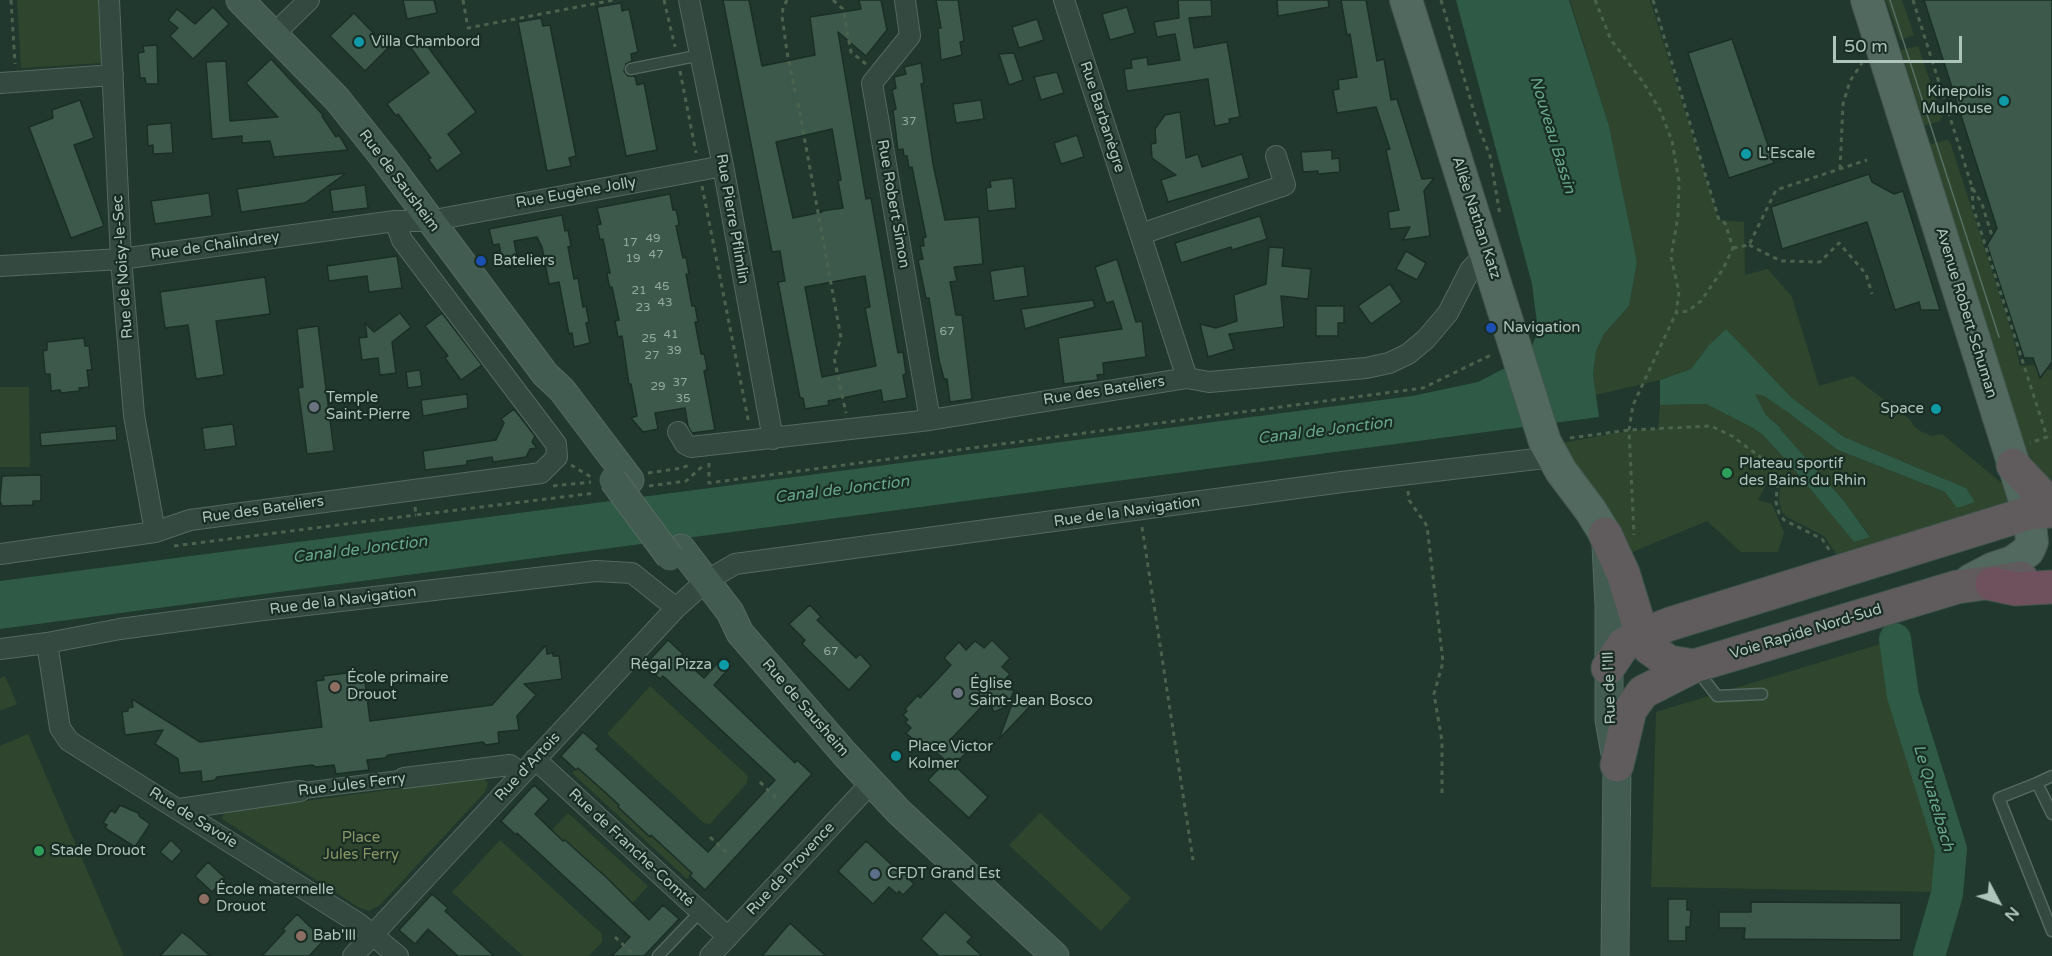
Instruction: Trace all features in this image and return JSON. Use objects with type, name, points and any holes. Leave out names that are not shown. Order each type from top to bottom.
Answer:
[{"type":"highway","points":[[1608,668],[1624,645],[1642,634],[2044,509],[2045,499],[2017,455]]},
{"type":"highway","points":[[1620,535],[1623,573],[1642,634],[1649,648],[1669,662],[1694,666]]},
{"type":"highway","name":"Voie Rapide Nord-Sud","points":[[1617,765],[1630,710],[1643,692],[1694,666],[1957,587],[1992,584],[2052,573]]},
{"type":"highway","points":[[1992,584],[2016,589],[2052,588]]},
{"type":"main road","name":"Rue de Sausheim","points":[[240,0],[337,99],[384,158],[545,374],[562,390],[616,481],[676,553],[692,593],[730,612],[740,633],[871,783],[899,812],[1055,956]]},
{"type":"main road","name":"Allée Nathan Katz","points":[[1406,0],[1516,343],[1554,444]]},
{"type":"main road","name":"Avenue Robert Schuman","points":[[1867,0],[2017,455]]},
{"type":"main road","name":"Rue de l'Ill","points":[[1554,444],[1592,511],[1620,535],[1609,607],[1608,668],[1609,720],[1617,765],[1615,956]]},
{"type":"main road","points":[[1957,587],[1992,569],[2013,562],[2028,551],[2044,509]]},
{"type":"street","name":"Rue de Noisy-le-Sec","points":[[110,0],[121,260],[134,415],[159,540]]},
{"type":"street","points":[[274,34],[309,0]]},
{"type":"street","name":"Rue Pierre Pflimlin","points":[[689,0],[723,166],[773,439]]},
{"type":"street","points":[[879,75],[910,36],[905,0]]},
{"type":"street","name":"Rue Barbanègre","points":[[1064,0],[1187,378]]},
{"type":"street","points":[[8,82],[113,75]]},
{"type":"street","name":"Rue Robert Simon","points":[[879,75],[872,83],[930,420]]},
{"type":"street","points":[[1141,234],[1285,185],[1276,156]]},
{"type":"street","name":"Rue Eugène Jolly","points":[[429,221],[723,166]]},
{"type":"street","name":"Rue de Chalindrey","points":[[0,266],[121,260],[395,221],[429,221]]},
{"type":"street","name":"Rue de Sausheim","points":[[395,221],[402,240],[556,444],[561,460]]},
{"type":"street","name":"Rue des Bateliers","points":[[678,432],[685,444],[691,447],[930,420],[1187,378],[1209,382],[1366,368],[1389,363],[1408,354],[1426,339],[1448,313],[1470,270],[1487,252]]},
{"type":"street","name":"Rue de la Navigation","points":[[0,649],[47,643],[120,629],[255,611],[596,570],[632,573],[692,593],[735,564],[1405,474],[1554,444]]},
{"type":"street","name":"Rue des Bateliers","points":[[0,554],[159,540],[190,520],[528,476],[541,473],[561,460]]},
{"type":"street","name":"Rue d'Artois","points":[[354,956],[528,766],[692,593]]},
{"type":"street","name":"Rue de Savoie","points":[[47,643],[60,728],[69,741],[374,934],[398,956]]},
{"type":"street","name":"Rue Jules Ferry","points":[[179,809],[404,778],[510,765],[528,766]]},
{"type":"street","name":"Rue de Franche-Comté","points":[[528,766],[728,938]]},
{"type":"street","name":"Rue de Provence","points":[[710,956],[871,783]]},
{"type":"lane","points":[[631,69],[701,55]]},
{"type":"lane","points":[[1694,666],[1717,696],[1762,694]]},
{"type":"lane","points":[[2052,776],[1998,798],[2052,931]]},
{"type":"lane","points":[[2037,783],[2052,814]]},
{"type":"lane","points":[[658,956],[700,912]]},
{"type":"path","points":[[8,82],[11,0]]},
{"type":"path","points":[[462,0],[468,28],[614,0]]},
{"type":"path","points":[[664,0],[678,60],[753,440]]},
{"type":"path","points":[[787,0],[782,16],[796,96]]},
{"type":"path","points":[[833,0],[843,9],[851,52],[879,75]]},
{"type":"path","points":[[1441,0],[1478,126],[1490,156],[1501,218]]},
{"type":"path","points":[[1595,0],[1611,40],[1643,82],[1660,110],[1672,141],[1679,181],[1678,216],[1671,257],[1679,292],[1676,313],[1633,405],[1620,535]]},
{"type":"path","points":[[1653,0],[1719,220],[1725,223],[1733,248],[1723,269],[1701,301],[1688,311],[1676,313]]},
{"type":"path","points":[[1913,0],[1972,187],[1982,204],[1992,237]]},
{"type":"path","points":[[1840,169],[1843,104],[1850,81],[1868,56]]},
{"type":"path","points":[[798,103],[841,338],[834,358],[842,398]]},
{"type":"path","points":[[1749,244],[1776,190],[1868,160]]},
{"type":"path","points":[[1972,187],[1973,207],[2047,437],[2017,455]]},
{"type":"path","points":[[1733,248],[1749,244],[1781,261],[1820,262],[1839,243],[1866,274],[1872,294]]},
{"type":"path","points":[[528,476],[535,488],[616,481],[686,481],[709,460],[709,483],[1423,388],[1516,343]]},
{"type":"path","points":[[1554,444],[1629,430],[1711,426],[1732,436],[1775,468],[1778,477],[1776,502],[1779,513],[1784,520],[1822,539],[1831,553]]},
{"type":"path","points":[[561,460],[616,481]]},
{"type":"path","points":[[159,540],[416,515],[682,468]]},
{"type":"path","points":[[1405,474],[1409,500],[1426,526],[1443,662],[1434,694],[1442,741],[1442,795]]},
{"type":"path","points":[[414,490],[416,515]]},
{"type":"path","points":[[1140,510],[1193,860]]},
{"type":"path","points":[[760,782],[776,798]]},
{"type":"path","points":[[710,837],[726,852]]},
{"type":"path","points":[[615,938],[632,953]]},
{"type":"green space","points":[[17,0],[98,0],[102,63],[21,68]]},
{"type":"green space","points":[[1570,0],[1650,0],[1719,220],[1744,222],[1745,275],[1768,269],[1792,297],[1819,386],[1853,376],[1909,419],[1922,432],[1932,436],[1942,434],[2014,493],[2014,508],[1838,556],[1824,536],[1787,517],[1782,512],[1779,501],[1781,478],[1771,475],[1758,500],[1772,504],[1784,533],[1778,552],[1741,552],[1707,521],[1630,553],[1562,443],[1627,431],[1658,429],[1660,405],[1706,404],[1763,435],[1854,542],[1870,536],[1844,501],[1780,429],[1781,427],[1766,415],[1754,393],[1764,396],[1838,450],[1945,492],[1966,488],[1844,437],[1792,398],[1726,329],[1709,345],[1691,369],[1660,380],[1595,395],[1593,375],[1596,351],[1604,334],[1629,306],[1637,262],[1609,126]]},
{"type":"green space","points":[[1886,0],[1902,0],[1914,35],[1900,40]]},
{"type":"green space","points":[[1918,46],[1942,116],[1940,121],[1923,126],[1917,119],[1922,116],[1901,50]]},
{"type":"green space","points":[[1947,140],[1950,142],[2012,333],[2020,366],[2036,365],[2040,378],[2047,369],[2052,370],[2052,485],[2029,466],[1928,148],[1931,144]]},
{"type":"green space","points":[[0,387],[29,387],[30,467],[0,467]]},
{"type":"green space","points":[[1887,642],[1895,702],[1934,830],[1936,892],[1651,887],[1656,712]]},
{"type":"green space","points":[[5,676],[17,704],[0,711],[0,678]]},
{"type":"green space","points":[[650,686],[748,776],[747,783],[710,824],[704,823],[607,734]]},
{"type":"green space","name":"Stade Drouot","points":[[28,734],[124,956],[0,956],[0,746]]},
{"type":"green space","points":[[578,767],[619,805],[618,807],[693,873],[687,879],[572,773]]},
{"type":"green space","name":"Place Jules Ferry","points":[[479,778],[488,783],[485,792],[380,905],[369,911],[358,907],[222,819],[223,815],[229,811]]},
{"type":"green space","points":[[568,813],[648,886],[632,904],[583,856],[551,831]]},
{"type":"green space","points":[[1040,813],[1131,898],[1101,931],[1009,845]]},
{"type":"green space","points":[[500,840],[602,934],[602,942],[589,956],[523,956],[452,892]]},
{"type":"water","points":[[1456,0],[1569,0],[1609,126],[1637,262],[1629,306],[1604,334],[1596,351],[1593,375],[1599,417],[0,629],[0,581],[1412,396],[1478,382],[1505,368],[1532,346],[1538,331],[1532,284]]},
{"type":"water","points":[[1726,329],[1792,398],[1844,437],[1966,488],[1975,502],[1957,508],[1945,492],[1838,450],[1764,396],[1755,394],[1766,415],[1781,428],[1844,501],[1870,537],[1854,542],[1763,435],[1706,404],[1660,405],[1660,380],[1691,369],[1709,345]]},
{"type":"building","points":[[403,0],[434,0],[437,13],[407,19]]},
{"type":"building","points":[[723,0],[749,0],[762,66],[815,55],[810,17],[861,9],[859,0],[881,0],[887,30],[866,56],[838,32],[866,199],[871,198],[898,353],[903,352],[906,374],[903,375],[907,398],[883,402],[881,390],[828,401],[829,405],[805,409],[803,398],[800,398],[778,282],[785,281],[780,251],[772,252]],"holes":[[[832,129],[841,180],[838,181],[843,208],[793,218],[776,142]],[[865,276],[870,307],[865,308],[876,366],[822,377],[805,287]]]},
{"type":"building","points":[[936,0],[958,0],[964,41],[960,42],[962,55],[941,60],[938,28],[941,28]]},
{"type":"building","points":[[1178,0],[1211,0],[1212,16],[1189,18],[1194,48],[1227,42],[1240,117],[1229,119],[1230,123],[1215,126],[1208,79],[1127,91],[1124,69],[1132,68],[1131,60],[1147,57],[1148,65],[1180,60],[1175,34],[1157,37],[1154,22],[1179,18]]},
{"type":"building","points":[[1277,0],[1328,0],[1329,7],[1278,16]]},
{"type":"building","points":[[1341,0],[1366,0],[1377,61],[1384,59],[1391,100],[1397,99],[1422,179],[1434,178],[1424,191],[1430,236],[1403,240],[1410,227],[1390,229],[1388,212],[1399,210],[1386,150],[1390,149],[1376,107],[1337,113],[1333,90],[1339,89],[1338,80],[1357,77],[1350,34],[1347,35]]},
{"type":"building","name":"Kinepolis Mulhouse","points":[[1924,0],[2052,0],[2052,362],[2040,378],[2033,358],[2024,358],[1987,245],[1997,228]]},
{"type":"building","points":[[621,3],[622,11],[629,9],[638,52],[631,54],[632,61],[626,64],[624,71],[628,76],[635,76],[637,85],[644,83],[657,150],[626,156],[597,7]]},
{"type":"building","points":[[213,7],[229,24],[193,59],[170,36],[178,28],[168,20],[177,9],[195,24]]},
{"type":"building","points":[[1127,7],[1135,33],[1110,40],[1102,14]]},
{"type":"building","name":"Villa Chambord","points":[[354,13],[388,48],[365,71],[330,36]]},
{"type":"building","points":[[541,18],[543,26],[550,25],[576,156],[569,158],[571,166],[547,171],[518,22]]},
{"type":"building","points":[[1037,19],[1044,40],[1019,48],[1012,27]]},
{"type":"building","points":[[422,39],[476,112],[448,134],[462,153],[437,171],[428,159],[431,158],[398,114],[396,116],[387,104],[429,73],[411,48]]},
{"type":"building","points":[[1732,39],[1774,163],[1729,178],[1688,53]]},
{"type":"building","points":[[157,45],[158,84],[146,84],[145,78],[140,78],[138,53],[144,52],[143,46]]},
{"type":"building","points":[[1014,53],[1023,80],[1009,85],[999,54]]},
{"type":"building","points":[[271,59],[323,115],[336,137],[339,135],[348,150],[274,157],[270,141],[242,143],[242,136],[212,139],[206,62],[226,61],[230,121],[278,117],[246,83]]},
{"type":"building","points":[[921,63],[924,83],[921,84],[933,164],[945,220],[979,217],[983,264],[954,267],[957,281],[950,282],[956,315],[962,315],[972,399],[950,402],[947,379],[944,379],[939,360],[929,298],[926,298],[918,260],[923,259],[920,246],[924,246],[923,238],[926,237],[912,167],[909,168],[903,149],[898,150],[893,110],[896,109],[892,90],[896,88],[894,77],[906,74],[904,67]]},
{"type":"building","points":[[1057,72],[1064,93],[1041,100],[1034,77]]},
{"type":"building","points":[[80,100],[94,138],[74,145],[104,226],[71,238],[29,127],[53,118],[52,110]]},
{"type":"building","points":[[981,100],[984,119],[956,123],[953,104]]},
{"type":"building","points":[[1180,112],[1186,158],[1198,154],[1202,167],[1242,154],[1249,178],[1168,202],[1161,180],[1176,175],[1152,158],[1151,144],[1156,143],[1155,129],[1165,115]]},
{"type":"building","points":[[171,123],[173,153],[153,154],[153,145],[148,146],[147,125]]},
{"type":"building","points":[[1077,135],[1084,157],[1061,164],[1054,143]]},
{"type":"building","points":[[1332,150],[1332,159],[1339,158],[1340,172],[1318,174],[1318,171],[1303,172],[1301,152]]},
{"type":"building","points":[[346,173],[305,203],[241,212],[237,189]]},
{"type":"building","points":[[1869,174],[1872,182],[1894,194],[1903,191],[1940,310],[1921,310],[1919,302],[1895,310],[1867,222],[1782,249],[1771,207]]},
{"type":"building","points":[[1013,178],[1016,208],[988,211],[986,188],[991,187],[990,181]]},
{"type":"building","points":[[365,185],[368,208],[333,212],[330,190]]},
{"type":"building","points":[[209,193],[212,216],[155,224],[151,201]]},
{"type":"building","points":[[670,194],[673,210],[676,210],[678,218],[679,225],[676,226],[683,258],[686,257],[689,274],[686,274],[692,306],[695,306],[698,322],[695,322],[701,354],[704,354],[706,362],[707,370],[704,371],[715,430],[692,433],[688,426],[685,408],[655,413],[658,429],[643,432],[631,418],[637,416],[631,384],[629,384],[622,336],[618,337],[615,321],[619,320],[612,287],[610,288],[608,280],[607,273],[610,273],[603,239],[600,240],[597,225],[601,224],[597,208]]},
{"type":"building","points":[[562,215],[571,246],[568,247],[574,279],[578,278],[583,307],[586,306],[589,322],[586,323],[590,343],[574,347],[572,333],[569,334],[559,282],[549,284],[542,247],[537,237],[514,241],[519,266],[508,268],[502,260],[499,244],[493,245],[489,229]]},
{"type":"building","points":[[1260,216],[1267,239],[1232,250],[1231,247],[1181,263],[1175,243]]},
{"type":"building","points":[[1269,247],[1284,248],[1282,266],[1311,269],[1308,299],[1281,296],[1284,327],[1229,334],[1234,349],[1208,357],[1200,324],[1216,328],[1237,321],[1234,295],[1266,284]]},
{"type":"building","points":[[1406,251],[1426,263],[1417,280],[1396,269]]},
{"type":"building","points":[[397,256],[402,288],[369,292],[367,276],[329,281],[327,266]]},
{"type":"building","points":[[1117,259],[1136,322],[1142,321],[1146,357],[1103,363],[1104,374],[1097,375],[1098,380],[1064,384],[1058,338],[1122,329],[1113,301],[1106,303],[1095,267]]},
{"type":"building","points":[[1024,266],[1028,296],[994,301],[990,271]]},
{"type":"building","points":[[265,277],[270,314],[216,321],[224,375],[196,379],[188,325],[165,328],[160,292]]},
{"type":"building","points":[[1390,284],[1402,302],[1371,324],[1358,306]]},
{"type":"building","points":[[1093,300],[1095,307],[1025,329],[1021,309]]},
{"type":"building","points":[[1316,306],[1344,306],[1344,323],[1338,323],[1338,336],[1316,336]]},
{"type":"building","points":[[400,313],[411,327],[392,342],[396,373],[380,375],[378,358],[362,360],[359,338],[367,337],[365,323],[374,332]]},
{"type":"building","points":[[442,313],[482,365],[461,380],[445,358],[448,356],[425,326]]},
{"type":"building","points":[[318,326],[334,451],[307,454],[298,388],[303,387],[297,329]]},
{"type":"building","points":[[84,338],[85,346],[89,346],[92,370],[87,370],[89,387],[79,388],[80,391],[61,393],[60,390],[51,391],[50,374],[45,374],[43,351],[47,350],[47,342]]},
{"type":"building","points":[[420,370],[422,386],[408,388],[406,372]]},
{"type":"building","points":[[467,394],[468,408],[423,416],[421,400]]},
{"type":"building","points":[[514,409],[535,436],[532,442],[537,448],[530,449],[526,457],[493,462],[492,457],[467,461],[467,465],[425,470],[423,451],[496,440],[504,423],[501,419]]},
{"type":"building","points":[[233,424],[236,446],[205,450],[202,428]]},
{"type":"building","points":[[116,426],[117,440],[41,446],[40,433]]},
{"type":"building","points":[[41,475],[41,501],[33,501],[33,505],[2,506],[0,501],[2,476]]},
{"type":"building","points":[[810,605],[821,617],[817,620],[856,658],[860,654],[871,666],[849,690],[802,644],[805,640],[789,624]]},
{"type":"building","points":[[668,640],[683,654],[680,657],[704,678],[724,656],[733,664],[714,685],[795,763],[797,760],[812,774],[705,890],[690,876],[692,873],[651,835],[650,837],[618,807],[619,805],[578,768],[576,770],[561,756],[583,732],[599,746],[596,749],[708,852],[775,780],[663,676],[660,679],[645,665]]},
{"type":"building","name":"Église Saint-Jean Bosco","points":[[992,640],[1010,658],[1002,667],[1010,674],[997,688],[1014,690],[1008,706],[994,712],[988,700],[951,739],[966,753],[954,765],[988,797],[969,818],[928,780],[946,761],[925,742],[921,746],[906,733],[911,728],[905,722],[908,720],[903,715],[907,711],[905,709],[918,695],[920,698],[951,665],[944,658],[959,642],[966,650],[975,641],[984,648]]},
{"type":"building","points":[[546,645],[547,654],[553,653],[553,656],[559,656],[562,679],[524,684],[536,695],[517,716],[519,730],[498,732],[499,743],[486,745],[483,742],[388,755],[385,758],[367,760],[369,770],[336,774],[334,765],[316,767],[312,765],[217,777],[215,780],[202,782],[201,771],[180,773],[178,759],[155,744],[163,730],[125,735],[122,712],[133,707],[132,699],[200,742],[322,727],[316,681],[324,680],[323,676],[355,672],[356,675],[364,674],[370,721],[492,705]]},
{"type":"building","points":[[1037,699],[999,739],[1012,704]]},
{"type":"building","points":[[534,785],[549,799],[535,814],[563,841],[565,840],[608,879],[649,920],[663,905],[679,919],[644,956],[612,956],[630,937],[501,821]]},
{"type":"building","points":[[120,805],[138,813],[150,824],[135,847],[105,828],[107,825],[103,823],[111,810],[115,813]]},
{"type":"building","points":[[171,840],[182,851],[172,862],[160,852]]},
{"type":"building","name":"CFDT Grand Est","points":[[866,841],[895,868],[898,865],[911,878],[914,884],[903,895],[899,891],[897,894],[889,887],[873,904],[838,871]]},
{"type":"building","points":[[208,862],[225,878],[212,892],[195,876]]},
{"type":"building","points":[[432,894],[448,908],[445,911],[494,956],[458,956],[428,929],[415,944],[399,930]]},
{"type":"building","points":[[1668,899],[1687,899],[1687,910],[1691,910],[1690,927],[1686,927],[1686,941],[1668,941]]},
{"type":"building","points":[[1751,902],[1901,903],[1901,940],[1744,939],[1745,928],[1719,928],[1719,912],[1751,912]]},
{"type":"building","points":[[945,912],[972,937],[967,942],[982,956],[939,956],[921,939]]},
{"type":"building","points":[[297,914],[324,940],[309,956],[262,956],[285,931],[283,929]]},
{"type":"building","points":[[790,923],[805,937],[826,956],[762,956]]},
{"type":"building","points":[[182,932],[191,939],[210,956],[160,956]]},
{"type":"waterway","name":"Le Quatelbach","points":[[1895,639],[1903,696],[1951,849],[1947,894],[1929,956]]},
{"type":"tram line","points":[[1890,0],[1999,337]]},
{"type":"place","name":"Villa Chambord","points":[[359,42]]},
{"type":"place","name":"Kinepolis Mulhouse","points":[[2004,101]]},
{"type":"place","name":"L'Escale","points":[[1746,154]]},
{"type":"place","name":"Bateliers","points":[[481,261]]},
{"type":"place","name":"Navigation","points":[[1491,328]]},
{"type":"place","name":"Temple Saint-Pierre","points":[[314,407]]},
{"type":"place","name":"Space","points":[[1936,409]]},
{"type":"place","name":"Plateau sportif des Bains du Rhin","points":[[1727,473]]},
{"type":"place","name":"Régal Pizza","points":[[724,665]]},
{"type":"place","name":"École primaire Drouot","points":[[335,687]]},
{"type":"place","name":"Église Saint-Jean Bosco","points":[[958,693]]},
{"type":"place","name":"Place Victor Kolmer","points":[[896,756]]},
{"type":"place","name":"Stade Drouot","points":[[39,851]]},
{"type":"place","name":"CFDT Grand Est","points":[[875,874]]},
{"type":"place","name":"École maternelle Drouot","points":[[204,899]]},
{"type":"place","name":"Bab'Ill","points":[[301,936]]},
{"type":"water label","name":"Nouveau Bassin","points":[[1552,135]]},
{"type":"water label","name":"Canal de Jonction","points":[[1325,431]]},
{"type":"water label","name":"Canal de Jonction","points":[[842,490]]},
{"type":"water label","name":"Canal de Jonction","points":[[360,550]]}]
